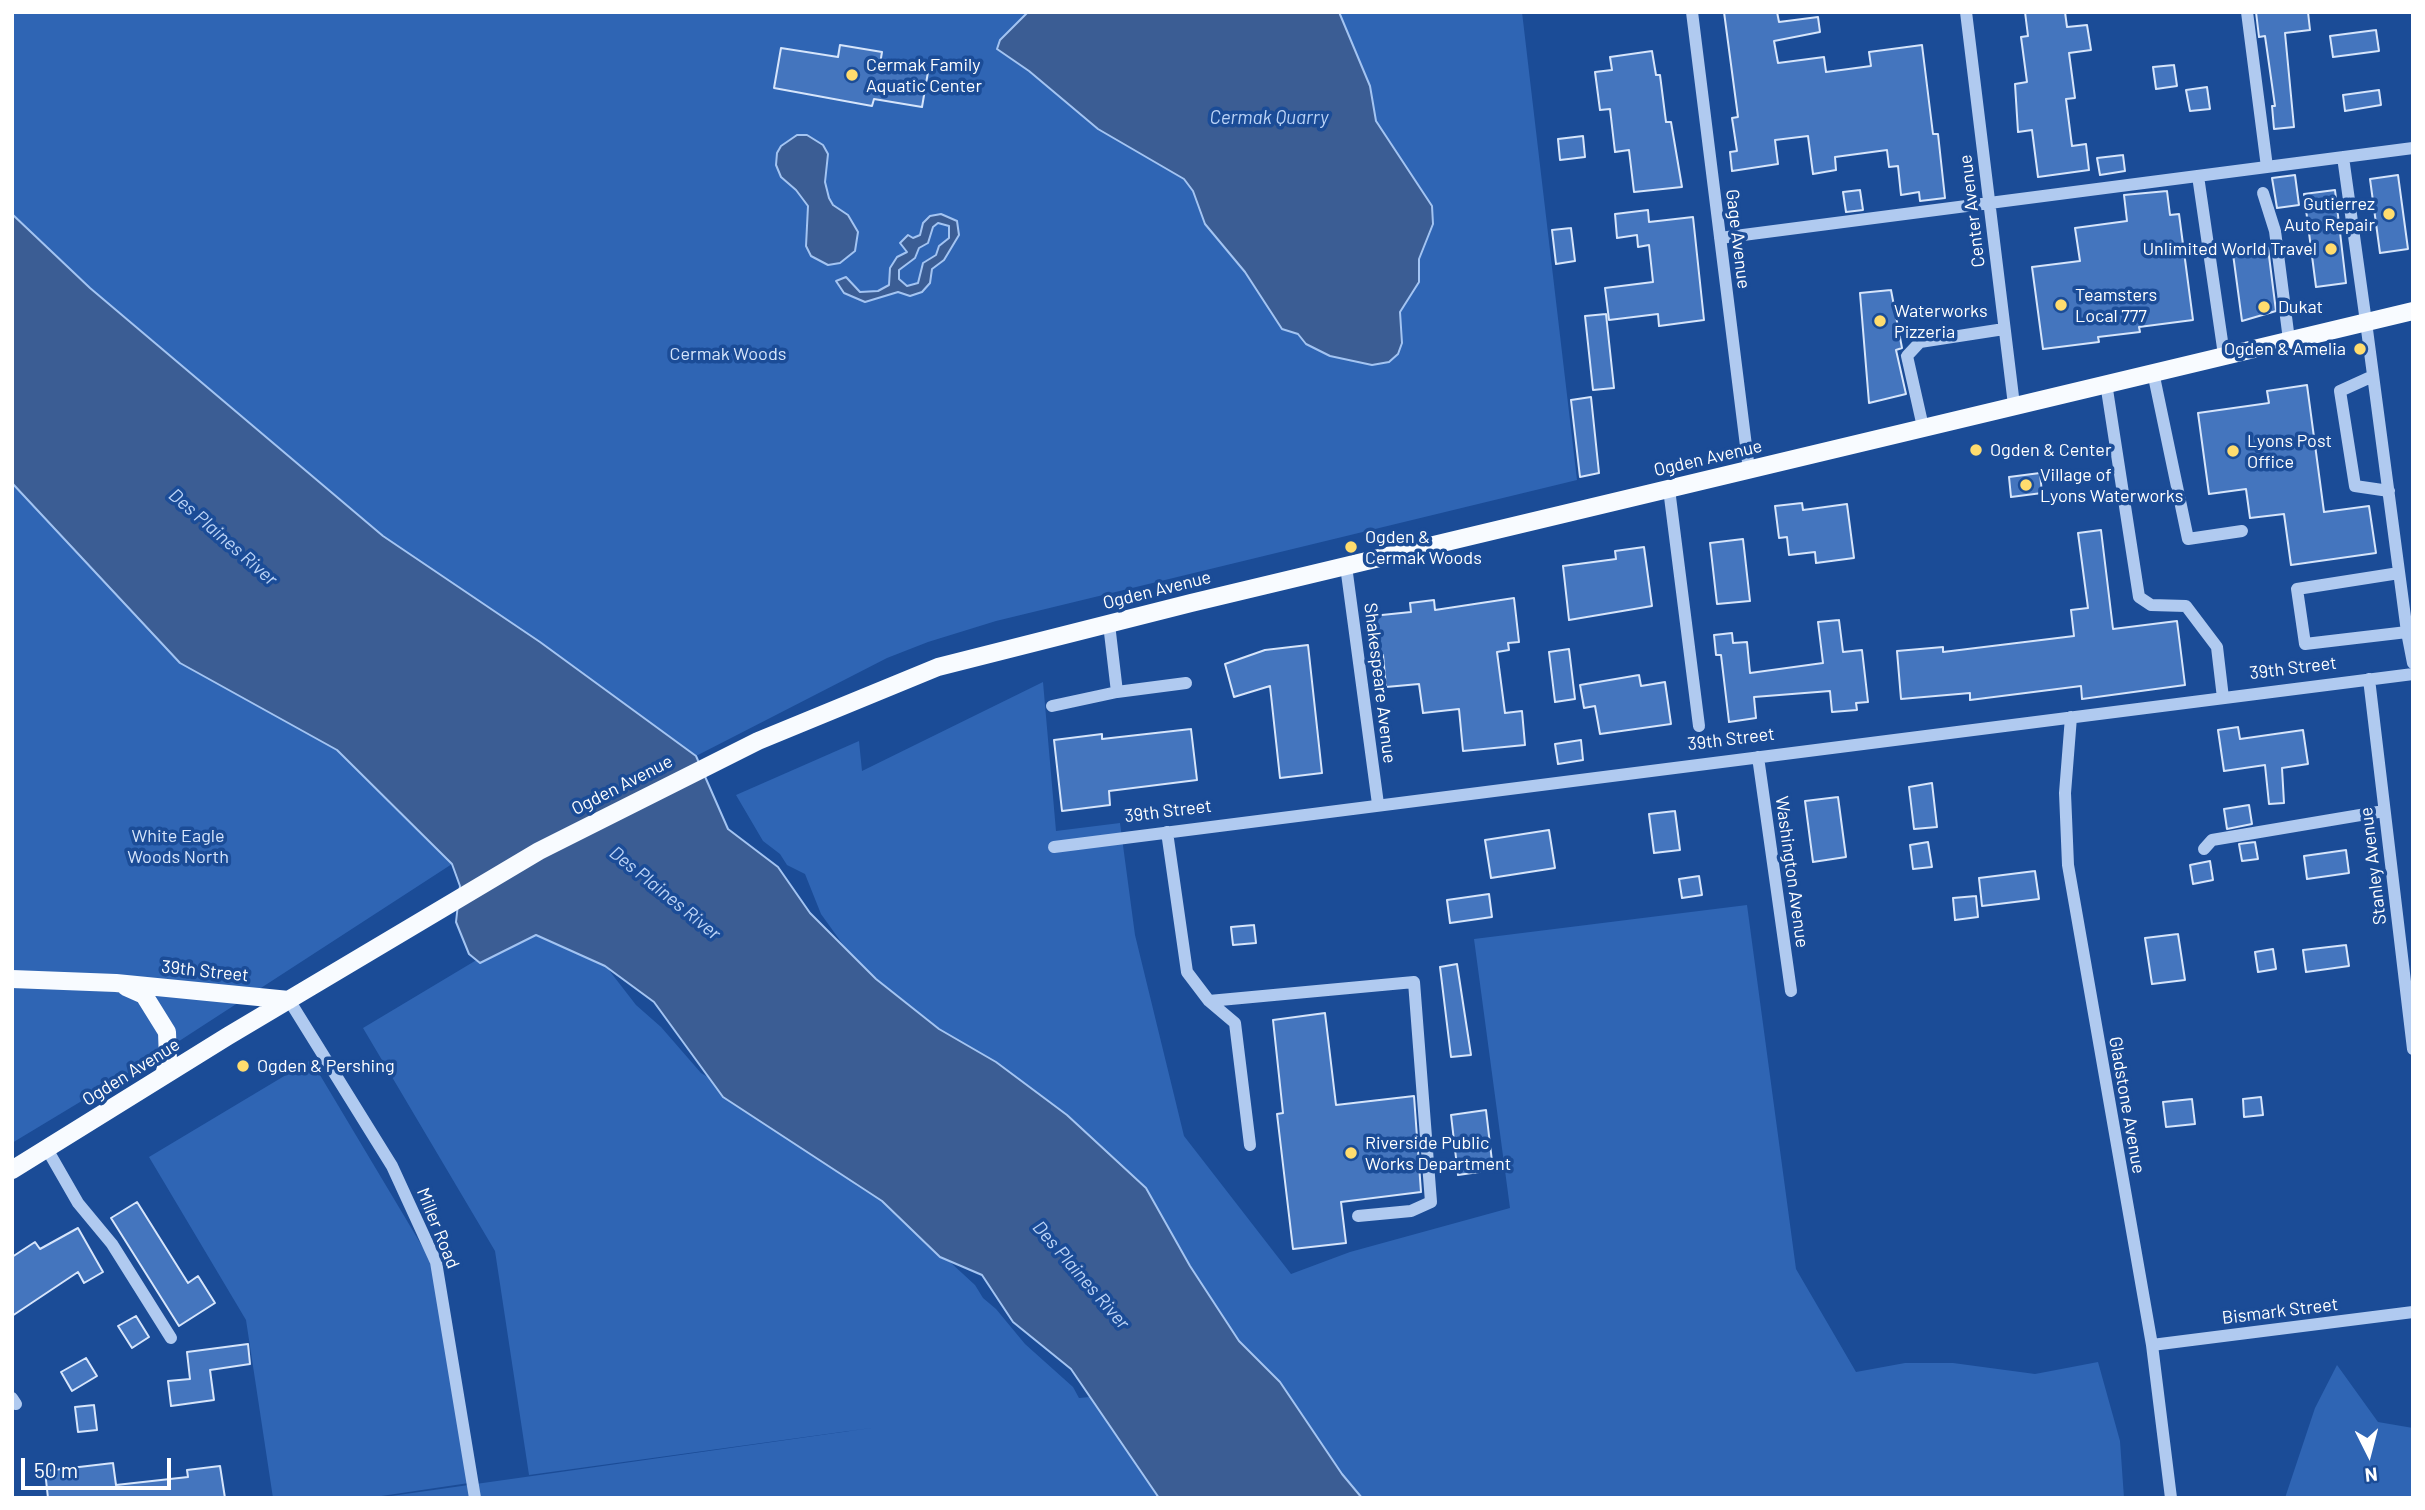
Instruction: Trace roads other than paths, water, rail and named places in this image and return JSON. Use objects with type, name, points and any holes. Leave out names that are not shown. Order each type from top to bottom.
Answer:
[{"type":"main road","name":"Ogden Avenue","points":[[12,1170],[164,1075],[539,851],[758,741],[938,667],[2014,405],[2367,322],[2412,314]]},
{"type":"main road","name":"39th Street","points":[[12,979],[116,983],[289,1000]]},
{"type":"main road","name":"39th Street","points":[[116,983],[144,995],[158,1013],[169,1046],[164,1075]]},
{"type":"street","name":"Gage Avenue","points":[[1692,12],[1749,470]]},
{"type":"street","name":"Center Avenue","points":[[1966,12],[2014,405]]},
{"type":"street","points":[[2247,12],[2267,167]]},
{"type":"street","points":[[1720,239],[2413,148]]},
{"type":"street","points":[[2343,157],[2413,663]]},
{"type":"street","points":[[2198,176],[2224,355]]},
{"type":"street","points":[[2263,193],[2275,231],[2289,340]]},
{"type":"street","points":[[1923,427],[1907,356],[1920,342],[2004,329]]},
{"type":"street","points":[[2153,372],[2188,539],[2242,531]]},
{"type":"street","points":[[2374,376],[2340,391],[2355,486],[2389,491]]},
{"type":"street","points":[[2106,383],[2139,597],[2151,604],[2186,606],[2217,647],[2223,698]]},
{"type":"street","points":[[1669,489],[1699,726]]},
{"type":"street","name":"Shakespeare Avenue","points":[[1346,566],[1378,804]]},
{"type":"street","points":[[2399,573],[2297,589],[2305,644],[2407,632]]},
{"type":"street","points":[[1109,624],[1117,692]]},
{"type":"street","name":"39th Street","points":[[1054,847],[2413,674]]},
{"type":"street","name":"Stanley Avenue","points":[[2369,679],[2413,1049]]},
{"type":"street","points":[[1052,706],[1117,692],[1186,683]]},
{"type":"street","name":"Gladstone Avenue","points":[[2071,717],[2065,793],[2068,865],[2152,1345],[2171,1498]]},
{"type":"street","name":"Washington Avenue","points":[[1758,757],[1791,991]]},
{"type":"street","points":[[2204,849],[2212,840],[2384,811]]},
{"type":"street","points":[[1167,832],[1187,972],[1209,1001],[1235,1023],[1250,1144]]},
{"type":"street","points":[[1209,1001],[1414,982],[1432,1202],[1411,1211],[1358,1216]]},
{"type":"street","name":"Miller Road","points":[[289,1000],[392,1166],[436,1262],[475,1498]]},
{"type":"street","points":[[47,1149],[78,1203],[111,1244],[171,1338]]},
{"type":"street","name":"Bismark Street","points":[[2152,1345],[2413,1312]]},
{"type":"water","name":"Cermak Quarry","points":[[1028,12],[1339,12],[1370,86],[1376,121],[1432,206],[1433,224],[1419,259],[1419,282],[1400,312],[1402,343],[1398,354],[1389,362],[1372,365],[1330,356],[1306,344],[1298,334],[1282,329],[1245,272],[1205,224],[1193,191],[1184,179],[1098,129],[1029,71],[997,49],[1000,40]]},
{"type":"water","points":[[797,135],[807,135],[823,145],[828,154],[825,182],[829,198],[833,205],[848,215],[858,232],[855,251],[840,263],[828,265],[811,256],[806,246],[808,206],[796,190],[781,177],[776,165],[781,146]]},
{"type":"water","name":"Des Plaines River","points":[[12,214],[90,288],[383,536],[540,642],[696,756],[728,829],[778,867],[810,913],[876,979],[939,1029],[996,1062],[1067,1115],[1146,1188],[1190,1266],[1239,1341],[1280,1382],[1342,1474],[1362,1498],[1159,1498],[1071,1369],[1013,1322],[982,1275],[940,1257],[882,1201],[723,1097],[654,1002],[605,966],[536,935],[480,963],[469,954],[456,922],[460,886],[452,864],[337,750],[180,663],[12,483]]},
{"type":"water","points":[[941,214],[957,221],[959,235],[944,260],[932,269],[930,283],[922,292],[910,296],[898,292],[865,302],[844,293],[836,281],[846,277],[860,292],[878,291],[889,285],[890,268],[897,257],[907,252],[900,243],[908,235],[913,238],[920,235],[923,223],[930,216]],"holes":[[[938,223],[949,226],[949,238],[939,246],[936,255],[923,263],[918,283],[907,286],[899,279],[899,270],[915,258],[919,248],[928,243],[933,227]]]},
{"type":"place","name":"Cermak Family Aquatic Center","points":[[852,75]]},
{"type":"place","name":"Gutierrez Auto Repair","points":[[2389,214]]},
{"type":"place","name":"Unlimited World Travel","points":[[2331,249]]},
{"type":"place","name":"Teamsters Local 777","points":[[2061,305]]},
{"type":"place","name":"Dukat","points":[[2264,307]]},
{"type":"place","name":"Waterworks Pizzeria","points":[[1880,321]]},
{"type":"place","name":"Ogden & Amelia","points":[[2360,349]]},
{"type":"place","name":"Ogden & Center","points":[[1976,450]]},
{"type":"place","name":"Lyons Post Office","points":[[2233,451]]},
{"type":"place","name":"Village of Lyons Waterworks","points":[[2026,485]]},
{"type":"place","name":"Ogden & Cermak Woods","points":[[1351,547]]},
{"type":"place","name":"Ogden & Pershing","points":[[243,1066]]},
{"type":"place","name":"Riverside Public Works Department","points":[[1351,1153]]},
{"type":"park label","name":"Cermak Woods","points":[[728,354]]},
{"type":"park label","name":"White Eagle Woods North","points":[[178,846]]}]
